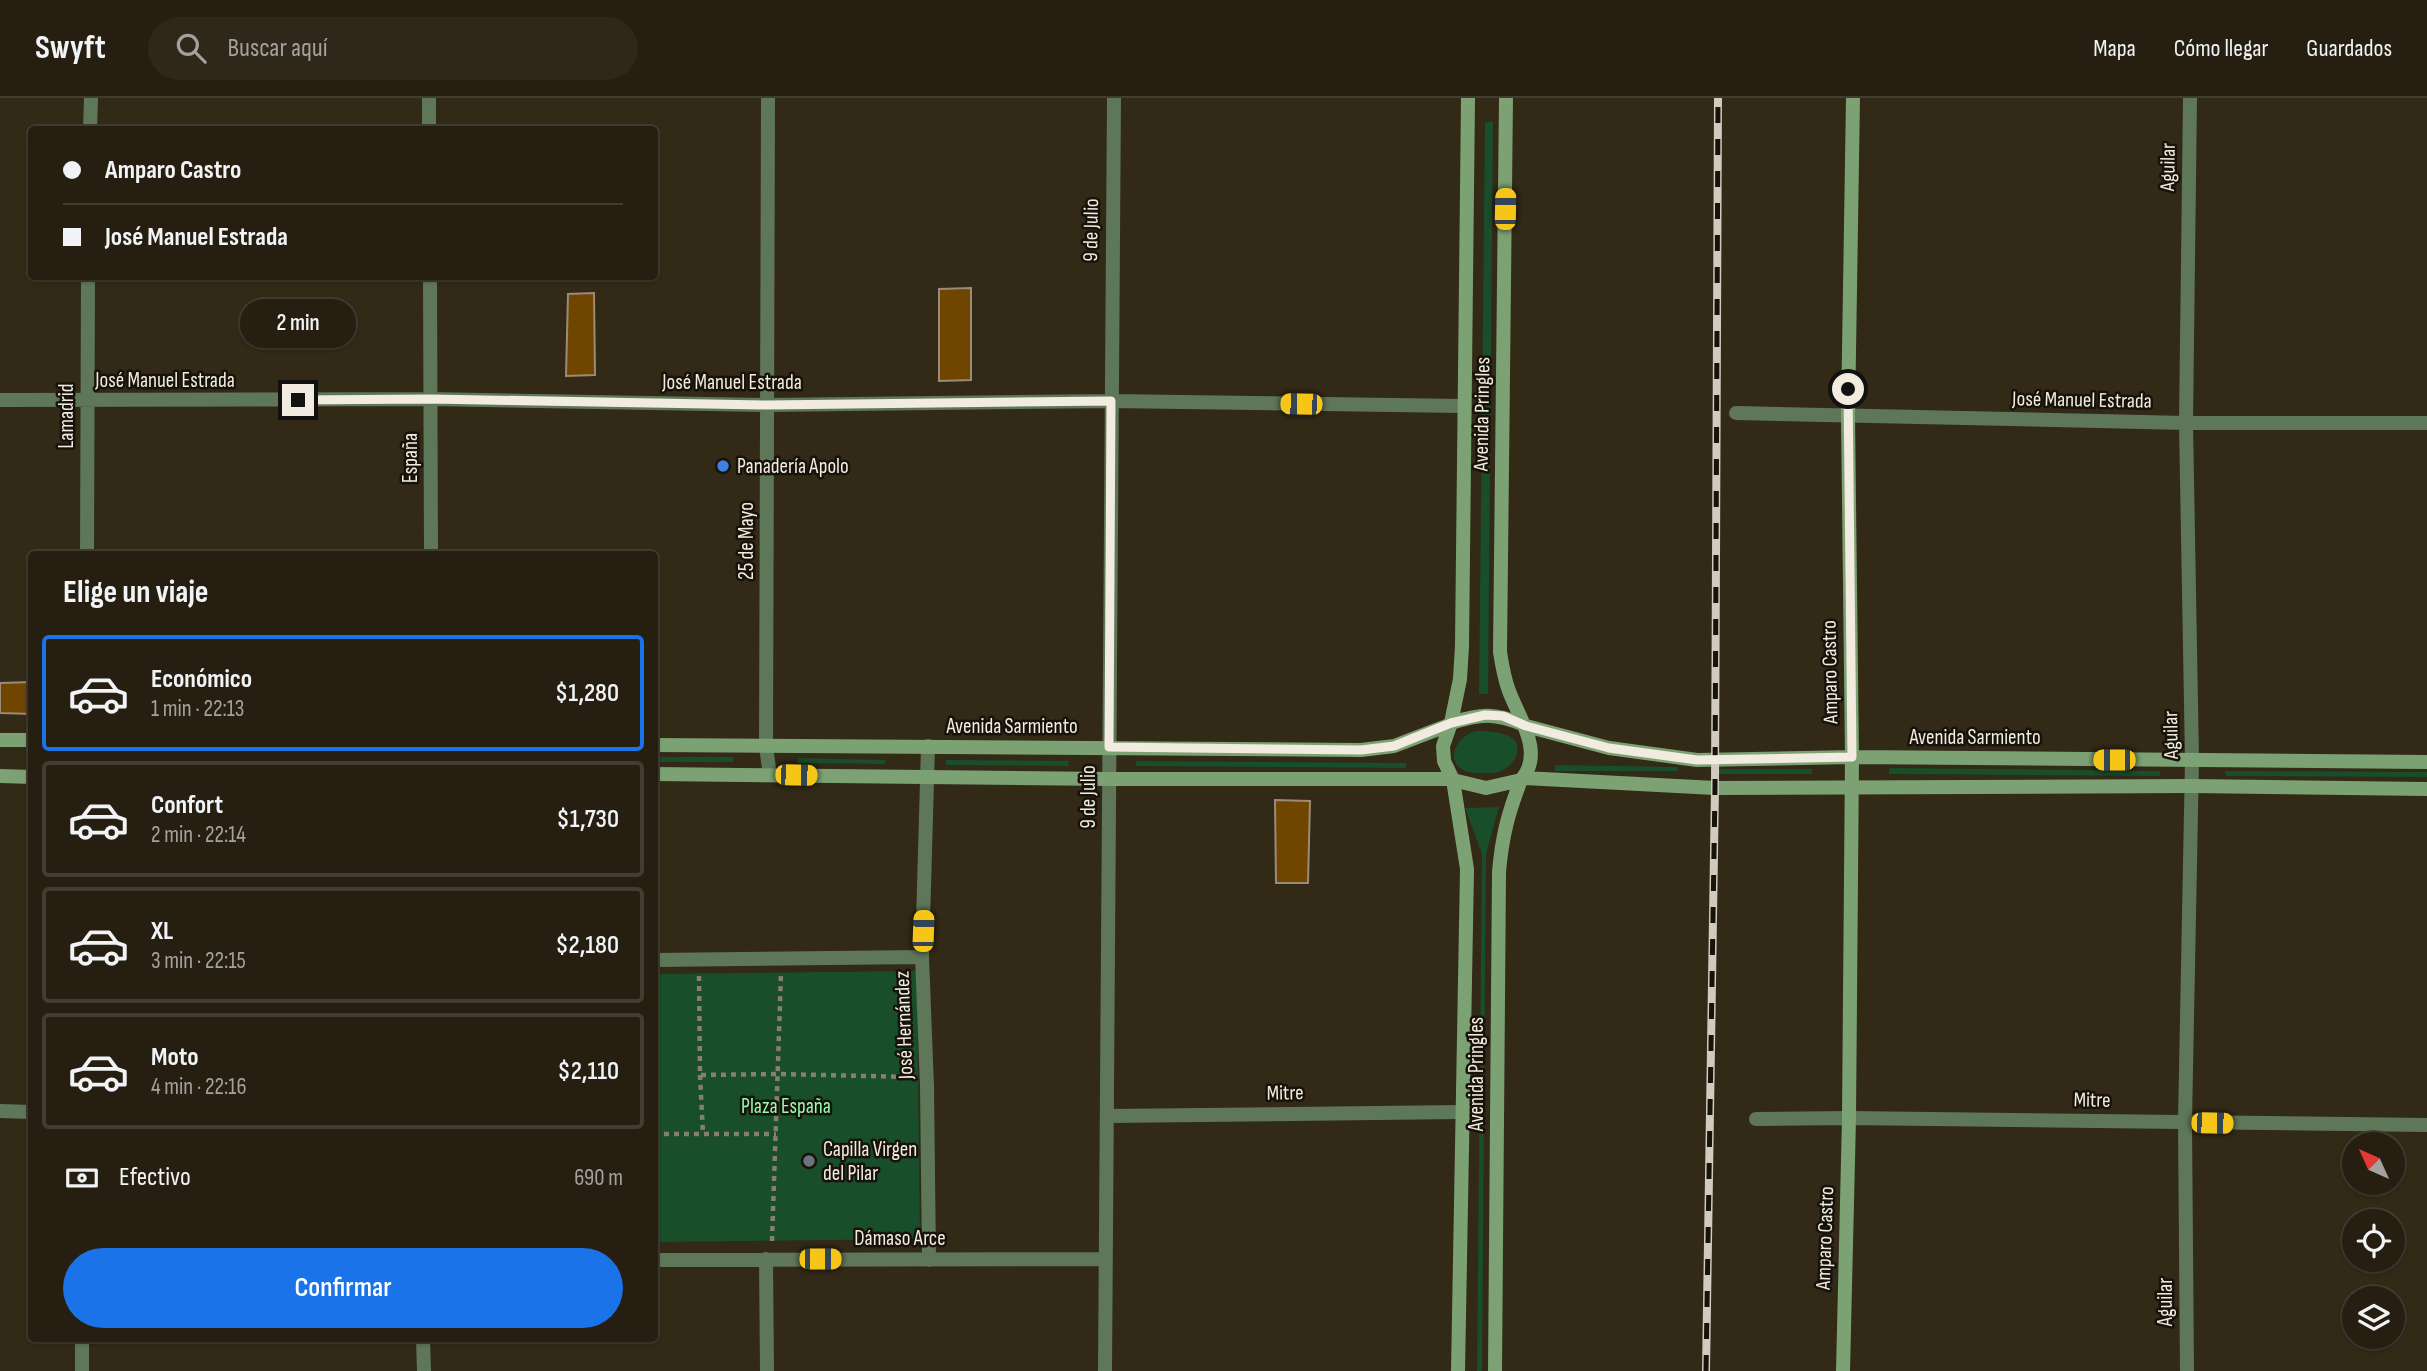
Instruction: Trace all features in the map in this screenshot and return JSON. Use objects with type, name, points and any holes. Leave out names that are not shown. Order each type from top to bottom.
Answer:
[{"type":"main road","name":"Avenida Pringles","points":[[1450,724],[1460,679],[1462,646],[1468,98]]},
{"type":"main road","name":"Avenida Pringles","points":[[1506,98],[1500,652],[1509,691],[1526,726]]},
{"type":"main road","name":"Amparo Castro","points":[[1843,1371],[1852,789],[1848,415],[1853,98]]},
{"type":"main road","points":[[1453,780],[1444,761],[1443,746],[1450,724],[1485,715],[1503,716],[1526,726],[1530,742],[1530,763],[1523,779]]},
{"type":"main road","name":"Avenida Sarmiento","points":[[658,746],[1361,750],[1394,746],[1450,724]]},
{"type":"main road","name":"Avenida Sarmiento","points":[[1526,726],[1609,748],[1697,760],[1852,757],[2427,762]]},
{"type":"main road","points":[[0,740],[28,740]]},
{"type":"main road","points":[[658,774],[1453,780],[1486,788],[1523,779],[1715,788],[2192,786],[2427,789]]},
{"type":"main road","points":[[0,776],[28,777]]},
{"type":"main road","name":"Avenida Pringles","points":[[1495,1371],[1499,872],[1508,813],[1523,779]]},
{"type":"main road","name":"Avenida Pringles","points":[[1453,780],[1467,869],[1458,1371]]},
{"type":"street","points":[[90,126],[91,98]]},
{"type":"street","points":[[429,98],[429,126]]},
{"type":"street","name":"25 de Mayo","points":[[768,98],[766,747],[770,775]]},
{"type":"street","name":"9 de Julio","points":[[1105,1371],[1114,98]]},
{"type":"street","name":"Aguilar","points":[[2187,1371],[2185,1122],[2192,786],[2186,423],[2190,98]]},
{"type":"street","name":"Lamadrid","points":[[87,551],[88,280]]},
{"type":"street","name":"España","points":[[430,280],[431,551]]},
{"type":"street","name":"José Manuel Estrada","points":[[0,400],[86,402],[431,399],[767,405],[1111,401],[1463,406]]},
{"type":"street","name":"José Manuel Estrada","points":[[1736,413],[2186,423],[2427,423]]},
{"type":"street","name":"José Hernández","points":[[928,746],[922,957],[929,1259]]},
{"type":"street","points":[[658,960],[922,957]]},
{"type":"street","points":[[0,1111],[28,1112]]},
{"type":"street","name":"Mitre","points":[[1108,1116],[1461,1112]]},
{"type":"street","name":"Mitre","points":[[1756,1119],[2427,1125]]},
{"type":"street","points":[[766,1259],[767,1371]]},
{"type":"street","name":"Dámaso Arce","points":[[658,1261],[1104,1259]]},
{"type":"street","points":[[82,1342],[82,1371]]},
{"type":"street","points":[[423,1342],[424,1371]]},
{"type":"path","points":[[772,1241],[781,973]]},
{"type":"path","points":[[699,974],[703,1134]]},
{"type":"path","points":[[700,1075],[918,1077]]},
{"type":"path","points":[[658,1134],[775,1134]]},
{"type":"green space","points":[[1485,122],[1493,122],[1488,694],[1479,694]]},
{"type":"green space","points":[[1475,731],[1503,734],[1515,740],[1517,753],[1512,763],[1494,773],[1471,773],[1459,767],[1455,761],[1455,750],[1462,738]]},
{"type":"green space","points":[[658,757],[733,757],[733,762],[658,762]]},
{"type":"green space","points":[[798,758],[885,760],[885,764],[798,763]]},
{"type":"green space","points":[[946,760],[1069,761],[1068,766],[946,765]]},
{"type":"green space","points":[[1136,761],[1406,763],[1406,768],[1136,766]]},
{"type":"green space","points":[[1555,765],[1678,767],[1677,771],[1555,771]]},
{"type":"green space","points":[[1889,768],[2160,771],[2160,776],[1889,774]]},
{"type":"green space","points":[[1718,769],[1812,769],[1812,774],[1718,774]]},
{"type":"green space","points":[[2225,771],[2427,772],[2427,777],[2226,776]]},
{"type":"green space","points":[[1499,807],[1486,854],[1482,1371],[1477,1371],[1482,854],[1465,808]]},
{"type":"green space","name":"Plaza España","points":[[917,971],[920,1239],[658,1242],[658,974]]},
{"type":"building","points":[[971,288],[971,380],[939,381],[939,289]]},
{"type":"building","points":[[594,293],[595,375],[566,376],[568,294]]},
{"type":"building","points":[[28,682],[28,714],[0,713],[0,683]]},
{"type":"building","points":[[1275,800],[1310,801],[1308,883],[1276,883]]},
{"type":"railway","points":[[1706,1371],[1715,788],[1718,98]]},
{"type":"place","name":"Panadería Apolo","points":[[723,466]]},
{"type":"place","name":"Capilla Virgen del Pilar","points":[[809,1161]]},
{"type":"route","points":[[298,400],[431,399],[767,405],[1111,401],[1109,747],[1361,750],[1394,746],[1451,723],[1485,715],[1503,716],[1526,726],[1609,748],[1697,760],[1852,757],[1848,389]]}]
